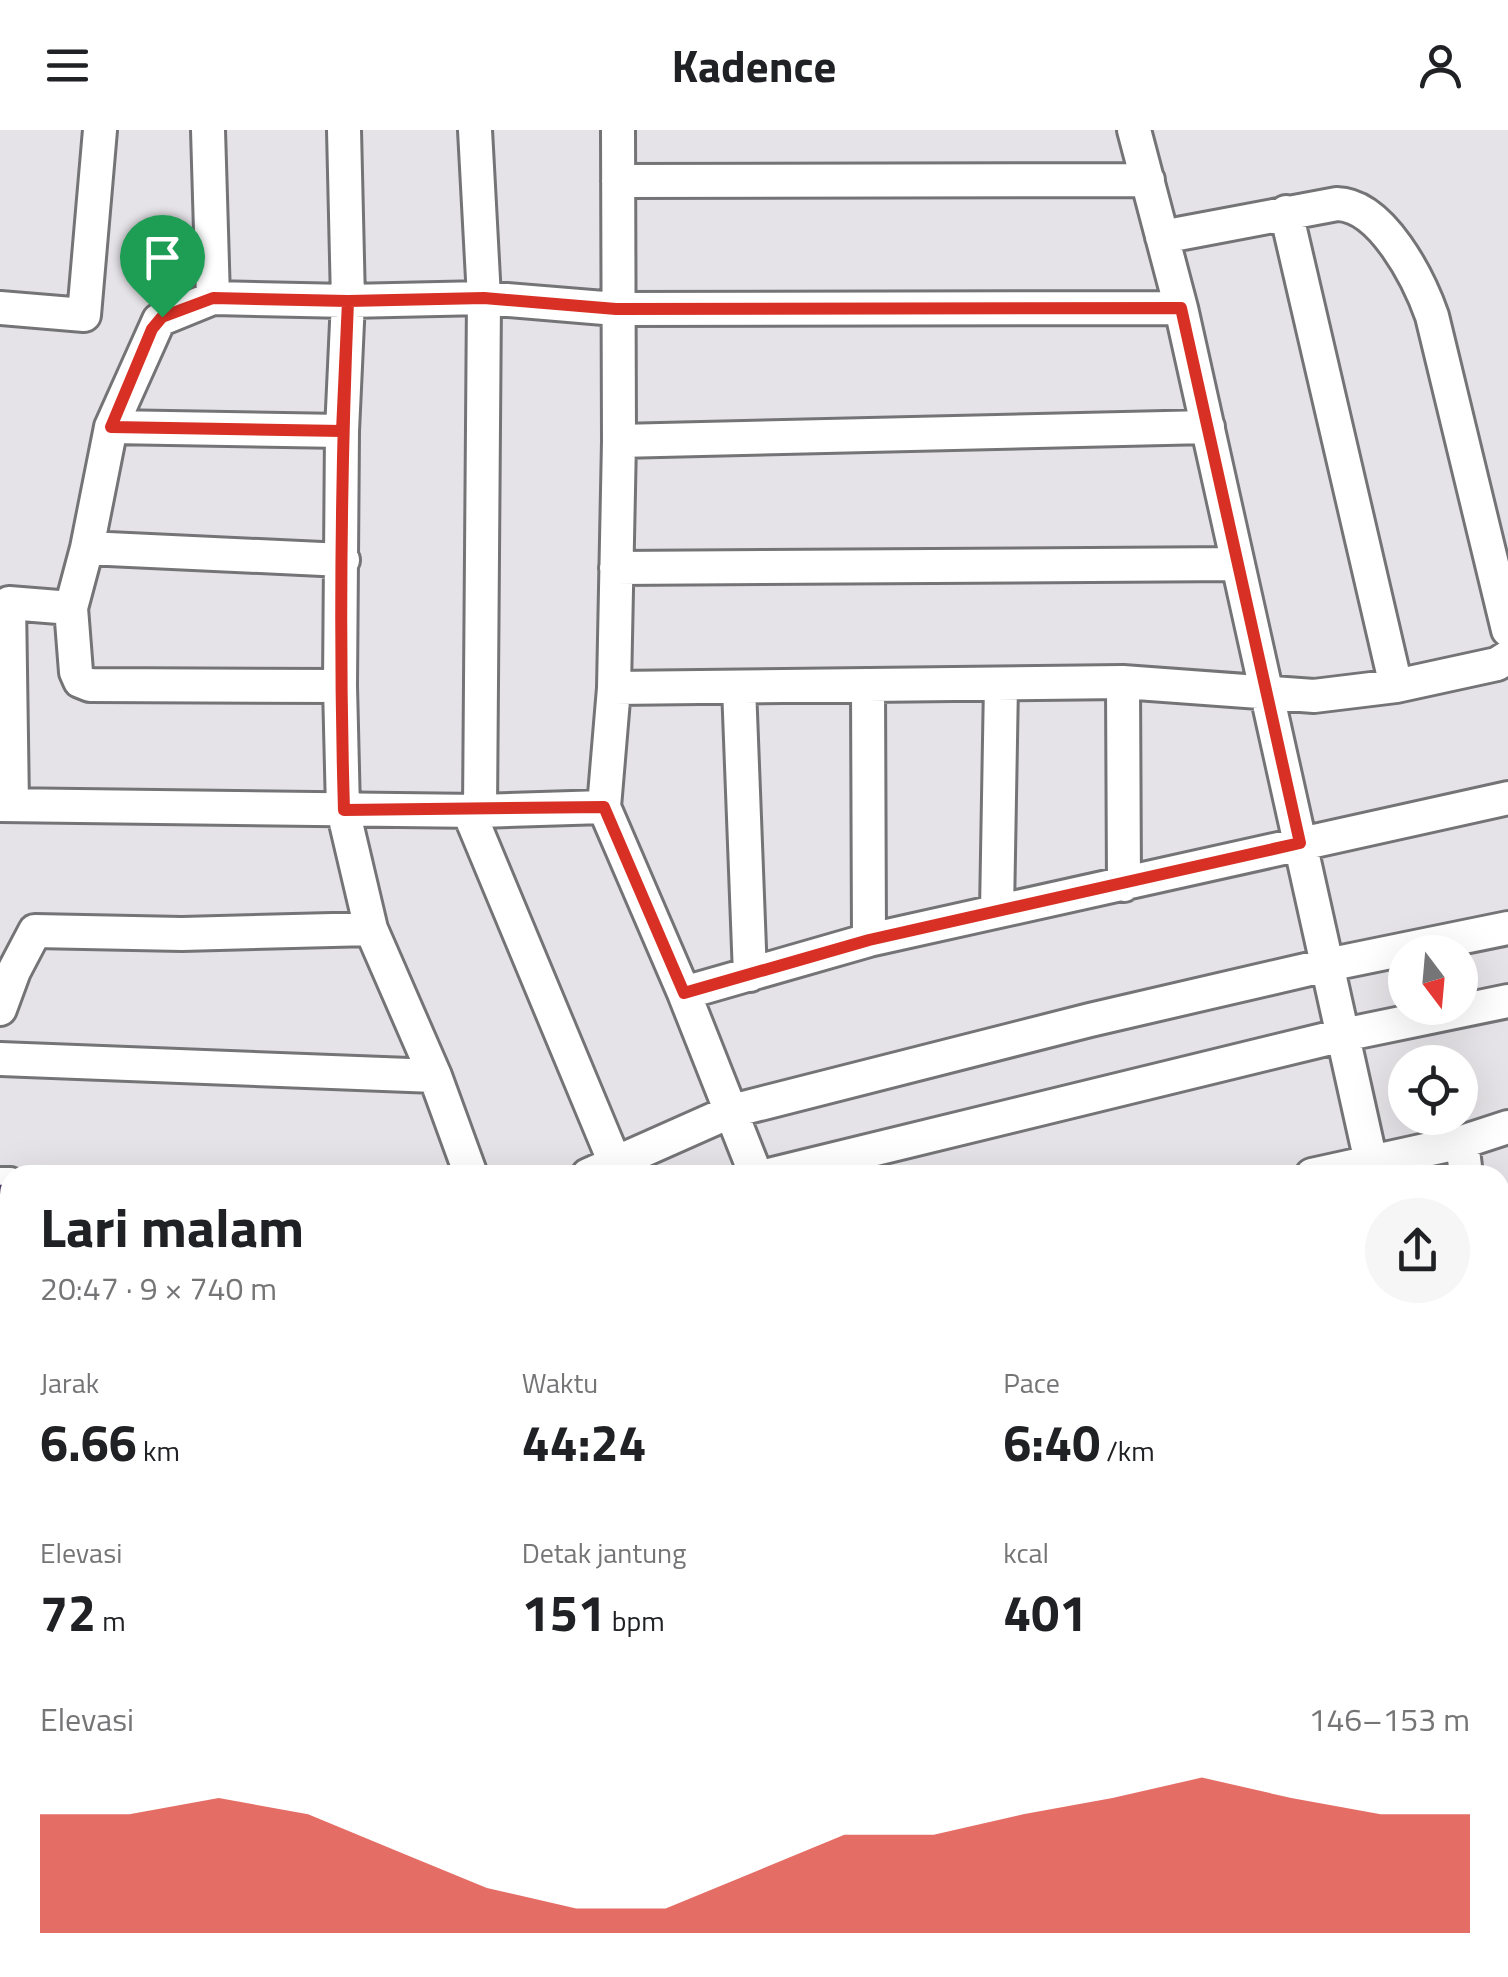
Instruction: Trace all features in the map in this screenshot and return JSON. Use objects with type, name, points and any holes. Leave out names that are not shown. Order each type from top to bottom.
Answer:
[{"type":"street","points":[[0,308],[84,315],[100,130]]},
{"type":"street","points":[[208,130],[213,298]]},
{"type":"street","points":[[344,130],[348,301],[342,431],[340,686],[344,810],[371,930],[435,1076],[467,1165]]},
{"type":"street","points":[[475,130],[484,298],[474,811],[601,1165]]},
{"type":"street","points":[[618,130],[614,688],[604,807],[756,1165]]},
{"type":"street","points":[[1134,130],[1181,308],[1371,1162]]},
{"type":"street","points":[[618,180],[1148,180]]},
{"type":"street","points":[[1162,238],[1337,204],[1355,206],[1376,222],[1411,268],[1440,340],[1508,630]]},
{"type":"street","points":[[1286,212],[1396,686]]},
{"type":"street","points":[[340,686],[90,685],[80,681],[71,608],[88,548],[111,427],[159,320],[213,298],[484,298],[616,309],[1181,308]]},
{"type":"street","points":[[111,427],[342,431]]},
{"type":"street","points":[[618,441],[1208,427]]},
{"type":"street","points":[[88,548],[343,560]]},
{"type":"street","points":[[616,568],[1238,564]]},
{"type":"street","points":[[71,608],[4,603],[6,805],[474,811],[604,807]]},
{"type":"street","points":[[614,688],[1123,682],[1314,696],[1396,686],[1497,664],[1508,657]]},
{"type":"street","points":[[1123,682],[1124,884]]},
{"type":"street","points":[[868,684],[869,940]]},
{"type":"street","points":[[997,912],[1001,684]]},
{"type":"street","points":[[740,687],[750,975]]},
{"type":"street","points":[[684,993],[869,940],[1508,798]]},
{"type":"street","points":[[612,1165],[733,1115],[1090,1020],[1508,928]]},
{"type":"street","points":[[0,930],[182,934],[371,930]]},
{"type":"street","points":[[0,1010],[34,931]]},
{"type":"street","points":[[793,1165],[1342,1031],[1508,1001]]},
{"type":"street","points":[[0,1059],[435,1076]]},
{"type":"street","points":[[1358,1165],[1462,1142],[1508,1127]]},
{"type":"street","points":[[1462,1142],[1465,1165]]},
{"type":"route","points":[[162,317],[152,329],[111,427],[342,431],[348,301],[484,298],[616,309],[1181,308],[1300,843],[869,940],[684,993],[604,807],[344,810],[340,686],[342,431],[348,301],[213,298],[162,317]]}]
